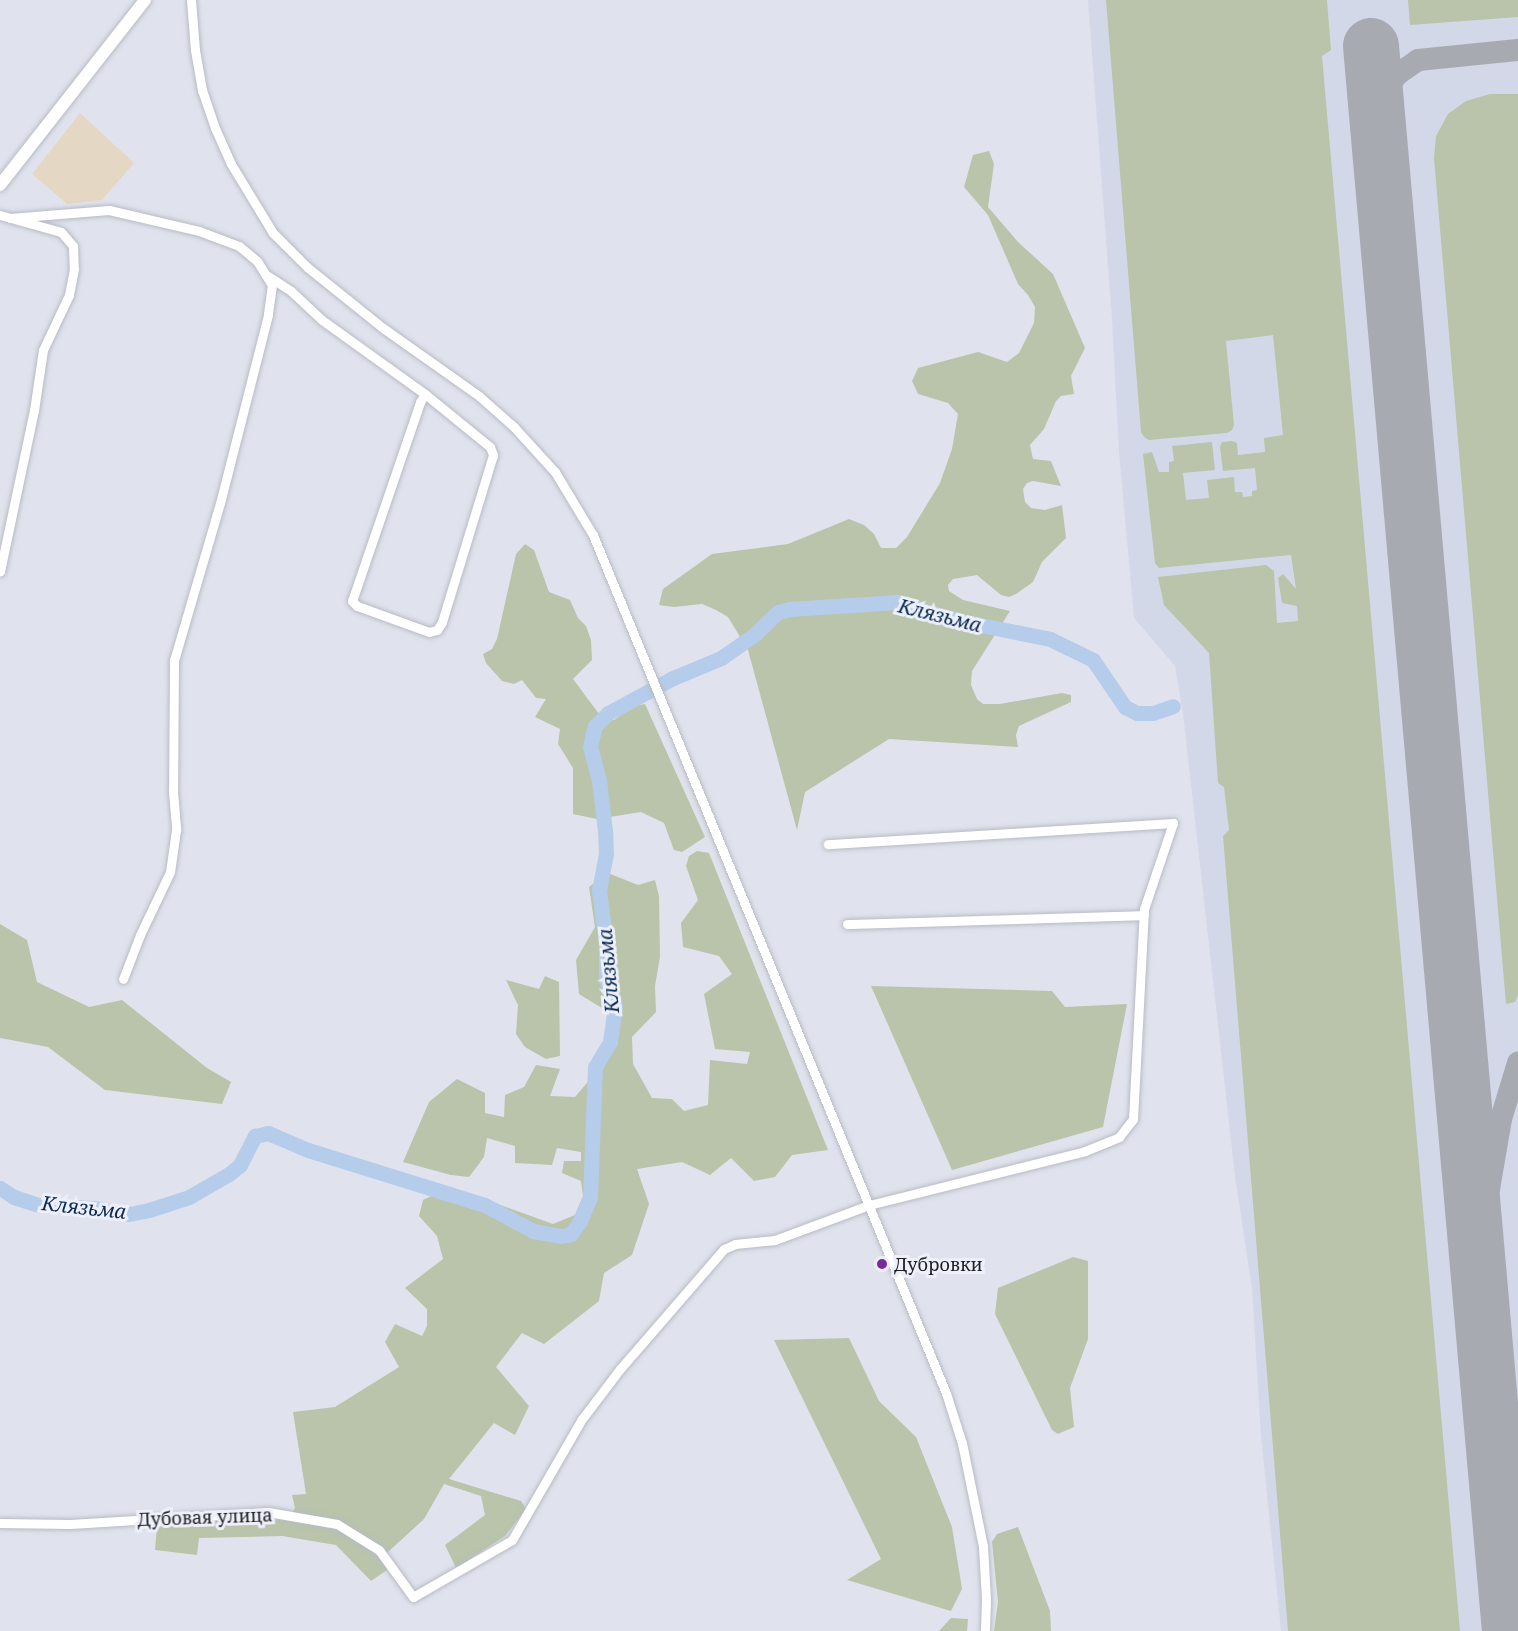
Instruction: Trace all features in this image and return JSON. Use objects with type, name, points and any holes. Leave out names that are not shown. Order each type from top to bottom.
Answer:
[{"type":"street","points":[[180,0],[190,12]]},
{"type":"street","points":[[191,0],[190,12],[202,90],[215,128],[231,164],[273,232],[307,267],[383,328],[479,396],[514,427],[555,472],[593,536],[667,710],[946,1393],[962,1443],[983,1546],[985,1631]]},
{"type":"street","points":[[0,185],[145,1]]},
{"type":"street","points":[[10,218],[109,210],[199,231],[239,246],[257,261],[272,285],[268,315],[220,503],[174,660],[173,792],[176,830],[170,872],[140,935],[123,979]]},
{"type":"street","points":[[0,215],[61,232],[74,246],[75,269],[69,295],[43,350],[34,410],[0,571]]},
{"type":"street","points":[[266,275],[291,291],[322,320],[425,394],[490,447],[493,455],[442,622],[437,630],[429,632],[357,606],[352,601],[352,595],[420,402],[425,394]]},
{"type":"street","points":[[828,844],[1173,823],[1144,915],[1134,1119],[1119,1137],[1085,1151],[869,1205]]},
{"type":"street","points":[[847,924],[1144,915]]},
{"type":"street","name":"Дубовая улица","points":[[0,1523],[70,1524],[268,1512],[337,1524],[379,1550],[413,1597],[512,1540],[582,1419],[620,1369],[724,1249],[735,1244],[775,1240],[869,1205]]},
{"type":"shaded area","points":[[1088,0],[1518,0],[1518,1631],[1281,1631],[1261,1436],[1252,1289],[1235,1176],[1183,714],[1175,666],[1134,618],[1119,452],[1112,320]]},
{"type":"shaded area","points":[[80,113],[134,163],[102,200],[67,204],[32,174]]},
{"type":"green space","points":[[1106,0],[1327,0],[1331,50],[1322,56],[1460,1631],[1288,1631],[1223,836],[1229,830],[1224,787],[1218,783],[1209,653],[1164,605],[1158,577],[1266,565],[1274,571],[1277,623],[1298,621],[1297,606],[1282,603],[1278,578],[1283,574],[1296,589],[1291,555],[1159,568],[1155,563],[1143,454],[1152,452],[1159,472],[1169,472],[1169,462],[1174,461],[1172,446],[1212,442],[1215,470],[1183,473],[1186,500],[1209,498],[1207,480],[1234,477],[1235,492],[1242,492],[1243,497],[1252,496],[1252,491],[1257,490],[1255,468],[1223,471],[1220,447],[1222,442],[1232,441],[1237,443],[1238,455],[1265,452],[1264,438],[1283,435],[1273,335],[1226,341],[1234,425],[1232,430],[1227,433],[1149,440],[1144,437],[1141,432]]},
{"type":"green space","points":[[1408,0],[1518,0],[1518,17],[1410,25]]},
{"type":"green space","points":[[1490,94],[1518,94],[1518,995],[1515,1002],[1506,1004],[1434,158],[1436,136],[1448,114],[1466,101]]},
{"type":"green space","points":[[989,151],[994,164],[988,207],[1018,242],[1053,274],[1085,348],[1071,376],[1074,394],[1061,396],[1056,401],[1044,429],[1030,445],[1033,459],[1051,461],[1061,486],[1033,481],[1027,483],[1023,489],[1025,502],[1031,508],[1045,510],[1062,505],[1066,538],[1042,562],[1033,582],[1009,597],[1001,595],[977,575],[953,579],[948,585],[949,591],[963,600],[1010,611],[972,671],[971,685],[977,699],[983,704],[1000,704],[1062,693],[1071,695],[1071,702],[1019,726],[1016,735],[1018,747],[889,739],[805,792],[797,830],[748,650],[728,617],[716,610],[702,604],[674,607],[659,605],[663,589],[712,554],[788,544],[849,519],[864,525],[874,534],[881,548],[896,548],[907,537],[940,483],[952,449],[958,414],[948,403],[918,394],[912,381],[918,368],[978,352],[1007,362],[1019,353],[1034,323],[1035,307],[1018,284],[988,215],[964,187],[973,155]]},
{"type":"green space","points":[[525,544],[534,550],[549,592],[570,600],[578,618],[586,626],[591,640],[592,660],[573,679],[602,718],[614,720],[634,706],[645,704],[705,837],[682,852],[674,850],[664,823],[641,812],[597,819],[573,814],[573,768],[558,744],[560,729],[535,717],[546,699],[536,698],[522,680],[514,684],[502,681],[486,663],[483,654],[492,649],[497,639],[516,554]]},
{"type":"green space","points":[[697,851],[709,853],[828,1150],[792,1155],[775,1177],[754,1181],[731,1158],[710,1175],[682,1162],[637,1169],[649,1204],[632,1255],[604,1273],[599,1301],[544,1344],[522,1333],[496,1367],[529,1406],[515,1435],[494,1423],[449,1479],[521,1501],[526,1509],[505,1536],[456,1568],[445,1545],[485,1515],[481,1496],[444,1484],[424,1519],[388,1552],[387,1570],[371,1581],[336,1545],[282,1536],[199,1538],[197,1555],[155,1550],[157,1526],[268,1517],[289,1519],[295,1508],[292,1495],[306,1494],[293,1412],[335,1407],[399,1367],[385,1342],[395,1324],[422,1336],[427,1326],[427,1309],[405,1288],[443,1259],[437,1236],[419,1216],[423,1200],[451,1187],[553,1224],[575,1215],[583,1196],[581,1181],[562,1173],[564,1161],[581,1161],[581,1152],[557,1148],[552,1165],[515,1163],[515,1146],[487,1138],[484,1157],[469,1177],[451,1175],[403,1162],[429,1102],[457,1079],[485,1093],[485,1113],[504,1117],[505,1095],[524,1087],[536,1065],[560,1069],[550,1096],[575,1097],[605,1062],[610,1013],[579,994],[576,960],[595,927],[589,887],[608,873],[638,885],[655,880],[659,896],[660,957],[655,986],[656,1012],[632,1037],[633,1064],[652,1098],[672,1099],[684,1111],[708,1105],[710,1060],[747,1064],[750,1052],[715,1049],[704,994],[732,974],[719,956],[683,947],[681,923],[698,900],[686,866],[689,856]]},
{"type":"green space","points":[[0,924],[27,940],[37,982],[89,1007],[122,1000],[207,1068],[231,1082],[222,1104],[105,1090],[48,1047],[0,1038]]},
{"type":"green space","points":[[545,976],[559,982],[560,1056],[546,1059],[525,1047],[516,1034],[518,1005],[506,980],[539,989]]},
{"type":"green space","points":[[871,986],[1052,991],[1065,1007],[1127,1004],[1103,1127],[952,1170]]},
{"type":"green space","points":[[1073,1257],[1088,1261],[1088,1339],[1070,1388],[1074,1427],[1058,1434],[1052,1430],[995,1314],[998,1288]]},
{"type":"green space","points":[[849,1338],[879,1401],[916,1437],[952,1527],[962,1589],[951,1611],[847,1580],[881,1559],[774,1340]]},
{"type":"green space","points":[[1018,1527],[1050,1611],[1051,1631],[994,1631],[998,1602],[992,1542],[997,1534]]},
{"type":"green space","points":[[951,1618],[968,1619],[967,1631],[939,1631]]},
{"type":"waterway","name":"Клязьма","points":[[0,1188],[14,1197],[39,1205],[93,1208],[129,1214],[149,1210],[189,1197],[229,1174],[240,1165],[255,1136],[268,1133],[308,1150],[485,1205],[533,1231],[561,1236],[571,1234],[580,1221],[590,1197],[595,1067],[610,1042],[615,1005],[606,979],[606,944],[599,890],[606,855],[605,831],[599,780],[590,747],[595,726],[608,713],[673,678],[721,658],[754,635],[778,612],[789,609],[897,602],[951,619],[1050,639],[1093,660],[1125,707],[1137,713],[1153,713],[1173,706]]},
{"type":"taxiway","points":[[1378,127],[1379,109],[1389,84],[1398,74],[1418,60],[1518,50]]},
{"type":"taxiway","points":[[1483,1321],[1483,1250],[1487,1201],[1501,1119],[1518,1063]]},
{"type":"runway","points":[[1371,46],[1510,1631]]},
{"type":"place","name":"Дубровки","points":[[882,1264]]}]
